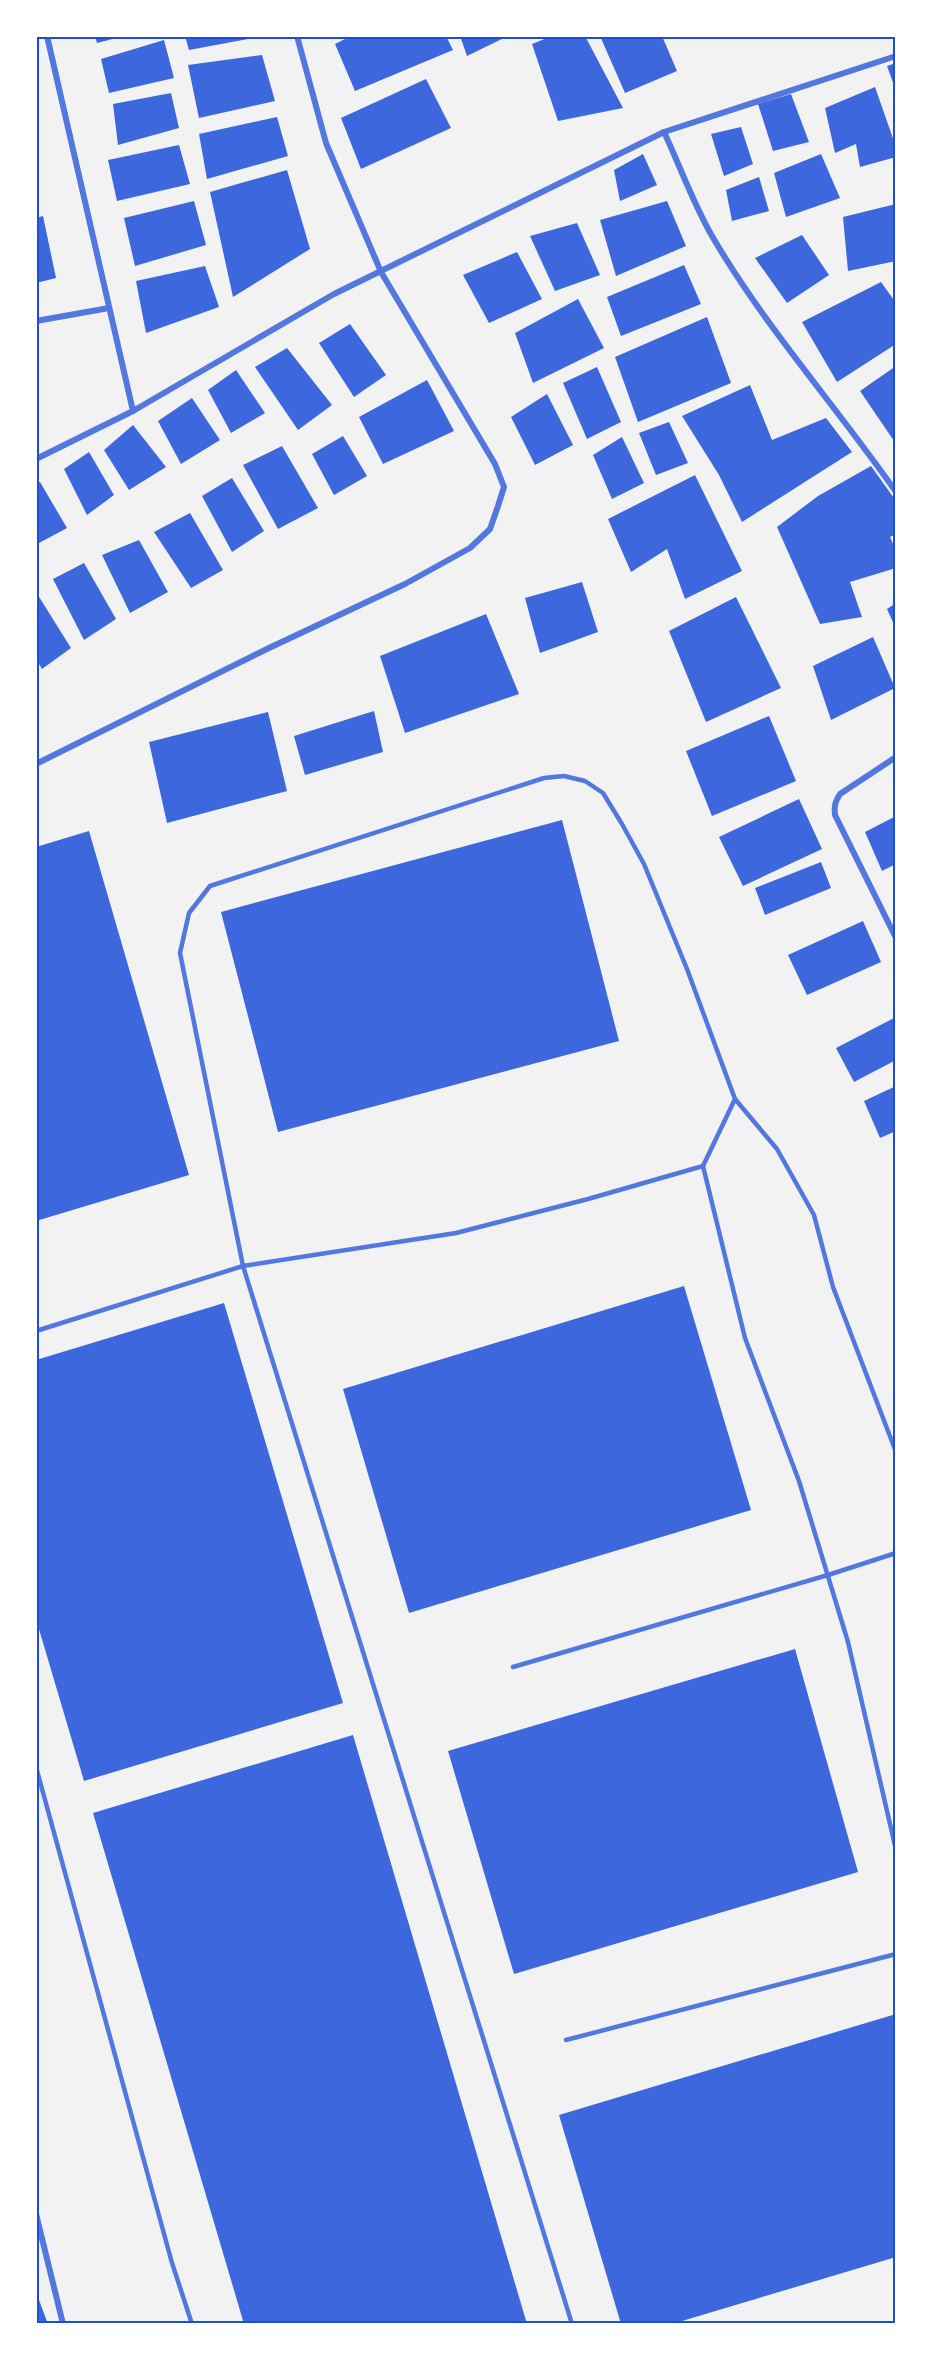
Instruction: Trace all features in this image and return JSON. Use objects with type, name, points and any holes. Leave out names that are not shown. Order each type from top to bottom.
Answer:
[{"type":"street","points":[[47,36],[133,411]]},
{"type":"street","points":[[36,764],[269,648],[405,584],[470,548],[490,529],[504,487],[495,464],[381,272],[326,143],[297,36]]},
{"type":"street","points":[[36,459],[133,411],[334,294],[664,132],[896,56]]},
{"type":"street","points":[[664,132],[711,234],[757,307],[867,450],[896,492]]},
{"type":"street","points":[[36,321],[109,308]]},
{"type":"street","points":[[896,757],[840,794],[834,808],[835,815],[896,938]]},
{"type":"street","points":[[36,2214],[63,2324]]},
{"type":"lane","points":[[572,2324],[243,1266],[180,953],[189,913],[210,886],[544,778],[564,776],[585,781],[603,793],[644,864],[687,969],[735,1099],[777,1149],[814,1215],[833,1287],[896,1452]]},
{"type":"lane","points":[[735,1099],[703,1166],[746,1338],[799,1481],[848,1642],[896,1850]]},
{"type":"lane","points":[[36,1331],[243,1266],[456,1233],[703,1166]]},
{"type":"lane","points":[[513,1667],[896,1553]]},
{"type":"lane","points":[[36,1767],[172,2263],[192,2324]]},
{"type":"lane","points":[[566,2040],[896,1954]]},
{"type":"building","points":[[95,36],[120,36],[120,37],[97,43]]},
{"type":"building","points":[[185,36],[257,36],[258,37],[189,50]]},
{"type":"building","points":[[351,36],[446,36],[453,50],[355,91],[335,44]]},
{"type":"building","points":[[460,36],[508,36],[467,56]]},
{"type":"building","points":[[552,36],[585,36],[623,108],[558,121],[532,44]]},
{"type":"building","points":[[600,36],[662,36],[677,71],[625,93]]},
{"type":"building","points":[[164,40],[174,78],[109,93],[101,59]]},
{"type":"building","points":[[262,55],[275,101],[199,118],[188,65]]},
{"type":"building","points":[[896,63],[896,91],[887,66]]},
{"type":"building","points":[[426,79],[451,128],[361,169],[341,118]]},
{"type":"building","points":[[875,87],[896,147],[896,157],[860,167],[856,144],[835,153],[825,108]]},
{"type":"building","points":[[171,93],[179,128],[118,145],[113,104]]},
{"type":"building","points":[[791,94],[809,142],[773,151],[758,104]]},
{"type":"building","points":[[277,117],[288,156],[207,179],[199,134]]},
{"type":"building","points":[[741,127],[753,164],[724,176],[711,134]]},
{"type":"building","points":[[179,145],[190,184],[117,201],[108,160]]},
{"type":"building","points":[[643,154],[657,185],[620,201],[614,170]]},
{"type":"building","points":[[821,154],[840,198],[786,217],[774,173]]},
{"type":"building","points":[[287,170],[310,249],[233,297],[210,192]]},
{"type":"building","points":[[759,177],[769,211],[732,221],[726,190]]},
{"type":"building","points":[[194,201],[206,245],[135,266],[124,218]]},
{"type":"building","points":[[667,201],[686,246],[616,276],[600,220]]},
{"type":"building","points":[[896,204],[896,261],[848,271],[843,217]]},
{"type":"building","points":[[43,216],[56,278],[36,283],[36,218]]},
{"type":"building","points":[[577,223],[600,275],[555,291],[530,236]]},
{"type":"building","points":[[802,235],[829,275],[787,303],[755,258]]},
{"type":"building","points":[[517,252],[542,299],[489,323],[463,275]]},
{"type":"building","points":[[684,265],[701,304],[621,336],[607,297]]},
{"type":"building","points":[[205,266],[219,307],[146,333],[136,281]]},
{"type":"building","points":[[881,282],[896,303],[896,344],[837,382],[802,322]]},
{"type":"building","points":[[578,299],[604,348],[533,383],[515,333]]},
{"type":"building","points":[[707,317],[731,383],[638,422],[615,357]]},
{"type":"building","points":[[350,324],[386,375],[354,397],[319,343]]},
{"type":"building","points":[[287,348],[332,405],[298,430],[255,367]]},
{"type":"building","points":[[896,366],[896,439],[894,441],[860,391]]},
{"type":"building","points":[[597,367],[621,422],[587,439],[563,383]]},
{"type":"building","points":[[236,370],[265,413],[231,433],[208,390]]},
{"type":"building","points":[[427,380],[454,431],[383,464],[359,417]]},
{"type":"building","points":[[750,385],[772,440],[826,418],[852,452],[742,522],[719,475],[682,416]]},
{"type":"building","points":[[547,394],[573,445],[535,465],[511,417]]},
{"type":"building","points":[[192,398],[220,440],[181,464],[158,421]]},
{"type":"building","points":[[669,422],[688,463],[656,475],[639,433]]},
{"type":"building","points":[[133,425],[166,467],[129,490],[104,450]]},
{"type":"building","points":[[343,436],[367,476],[334,495],[312,454]]},
{"type":"building","points":[[622,437],[644,483],[612,499],[593,455]]},
{"type":"building","points":[[282,446],[318,508],[278,529],[243,465]]},
{"type":"building","points":[[89,452],[114,495],[87,515],[64,469]]},
{"type":"building","points":[[871,466],[896,501],[896,534],[890,537],[896,550],[896,568],[850,582],[862,617],[820,624],[777,527],[818,496]]},
{"type":"building","points":[[695,475],[742,571],[685,599],[667,549],[631,572],[608,519]]},
{"type":"building","points":[[232,478],[264,531],[232,552],[202,496]]},
{"type":"building","points":[[40,482],[67,528],[39,543],[36,538],[36,483]]},
{"type":"building","points":[[190,513],[223,570],[191,588],[154,532]]},
{"type":"building","points":[[139,540],[168,592],[130,613],[102,555]]},
{"type":"building","points":[[84,563],[116,619],[84,640],[53,579]]},
{"type":"building","points":[[582,582],[598,632],[540,653],[525,598]]},
{"type":"building","points":[[36,592],[71,648],[42,669],[36,659]]},
{"type":"building","points":[[736,597],[781,688],[706,722],[669,631]]},
{"type":"building","points":[[896,603],[896,629],[887,609]]},
{"type":"building","points":[[486,614],[519,694],[405,733],[380,656]]},
{"type":"building","points":[[873,637],[895,688],[831,720],[813,666]]},
{"type":"building","points":[[374,711],[383,752],[305,775],[294,736]]},
{"type":"building","points":[[268,712],[287,791],[167,823],[149,742]]},
{"type":"building","points":[[769,716],[796,781],[712,816],[686,751]]},
{"type":"building","points":[[799,799],[822,849],[743,886],[719,837]]},
{"type":"building","points":[[896,816],[896,864],[882,871],[865,832]]},
{"type":"building","points":[[562,820],[619,1041],[278,1132],[221,912]]},
{"type":"building","points":[[89,831],[189,1175],[36,1221],[36,847]]},
{"type":"building","points":[[821,862],[831,888],[765,915],[755,888]]},
{"type":"building","points":[[863,921],[881,962],[807,995],[788,955]]},
{"type":"building","points":[[896,1017],[896,1060],[854,1082],[836,1048]]},
{"type":"building","points":[[896,1086],[896,1131],[880,1138],[864,1101]]},
{"type":"building","points":[[684,1286],[751,1510],[409,1613],[343,1389]]},
{"type":"building","points":[[224,1303],[343,1703],[84,1781],[36,1619],[36,1360]]},
{"type":"building","points":[[795,1649],[858,1872],[514,1974],[448,1751]]},
{"type":"building","points":[[353,1735],[527,2324],[244,2324],[93,1813]]},
{"type":"building","points":[[896,2014],[896,2257],[672,2324],[621,2324],[559,2115]]},
{"type":"building","points":[[36,2292],[48,2324],[36,2324]]}]
